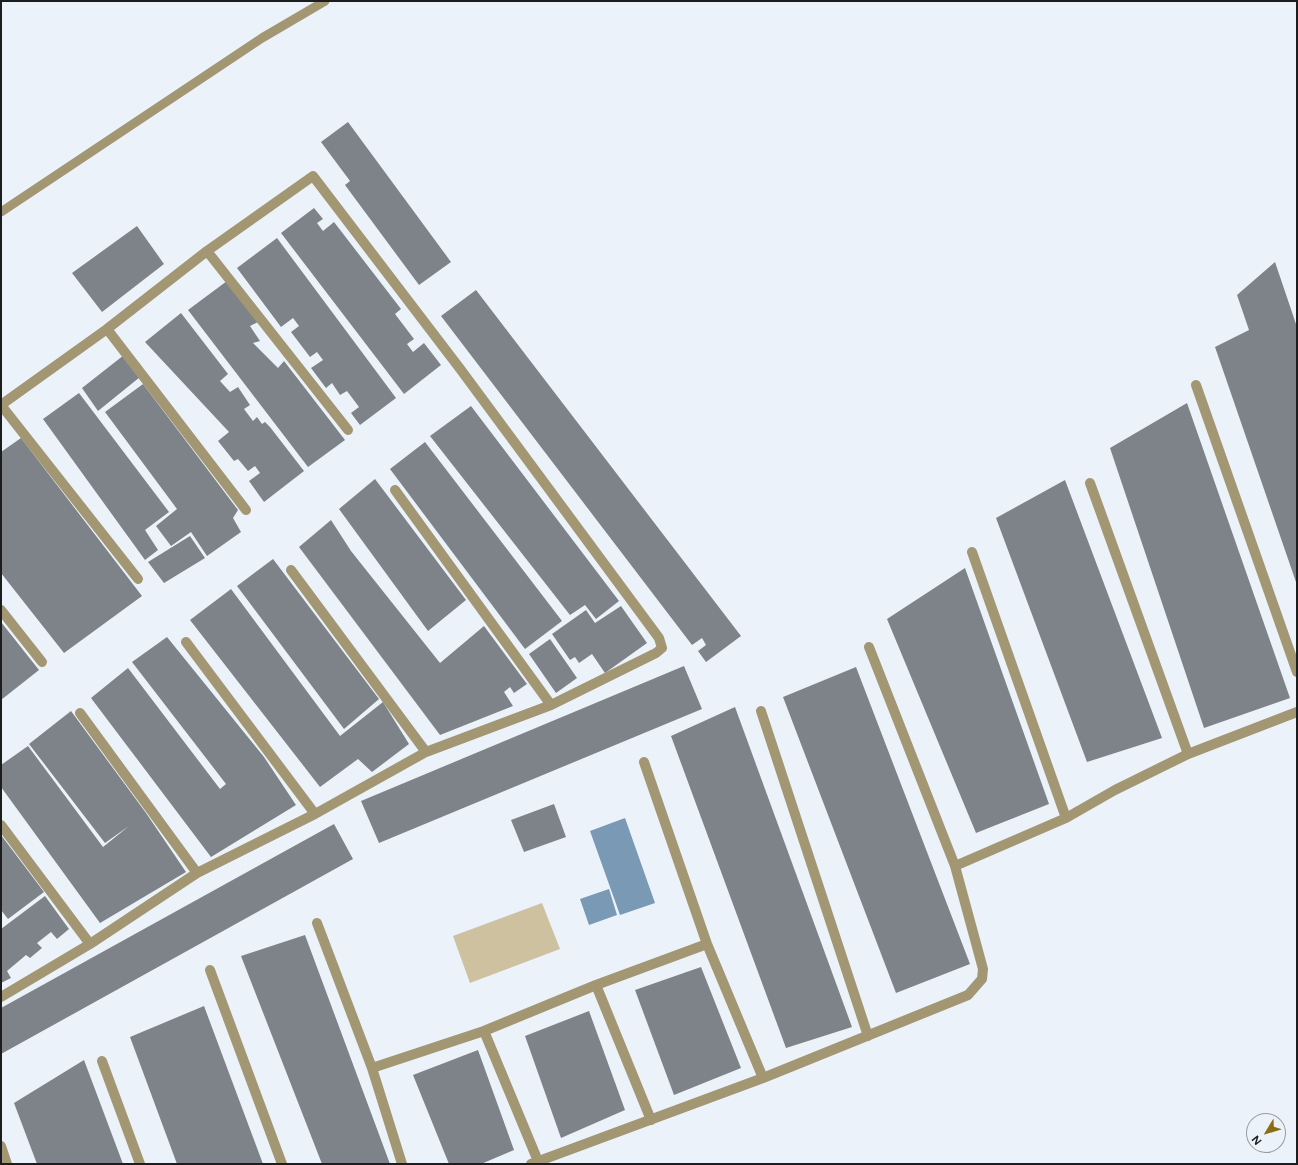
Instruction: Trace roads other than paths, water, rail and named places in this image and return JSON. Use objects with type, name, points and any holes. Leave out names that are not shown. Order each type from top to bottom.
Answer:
[{"type":"street","points":[[1,997],[90,944],[197,873],[315,814],[426,752],[551,705],[656,653],[662,648],[659,638],[461,370],[313,176],[208,251],[108,329],[1,405],[138,579]]},
{"type":"street","points":[[208,251],[348,430]]},
{"type":"street","points":[[108,329],[246,510]]},
{"type":"street","points":[[1196,385],[1297,672]]},
{"type":"street","points":[[1090,483],[1188,754]]},
{"type":"street","points":[[395,490],[551,705]]},
{"type":"street","points":[[972,552],[1066,818]]},
{"type":"street","points":[[291,570],[426,752]]},
{"type":"street","points":[[1,610],[42,662]]},
{"type":"street","points":[[186,642],[315,814]]},
{"type":"street","points":[[484,1031],[534,1163],[763,1078],[968,995],[982,979],[983,969],[955,866],[869,648]]},
{"type":"street","points":[[761,711],[868,1036]]},
{"type":"street","points":[[955,866],[1066,818],[1115,790],[1188,754],[1297,712]]},
{"type":"street","points":[[80,713],[197,873]]},
{"type":"street","points":[[644,762],[707,944],[763,1078]]},
{"type":"street","points":[[1,825],[90,944]]},
{"type":"street","points":[[317,923],[372,1068],[402,1164]]},
{"type":"street","points":[[372,1068],[484,1031],[596,985],[707,944]]},
{"type":"street","points":[[210,970],[282,1164]]},
{"type":"street","points":[[596,985],[651,1120]]},
{"type":"street","points":[[102,1061],[140,1164]]},
{"type":"street","points":[[1,1146],[7,1164]]},
{"type":"lane","points":[[1,212],[262,38],[325,1]]},
{"type":"water","points":[[625,818],[655,903],[620,915],[590,831]]},
{"type":"water","points":[[609,889],[617,915],[589,925],[580,899]]}]
